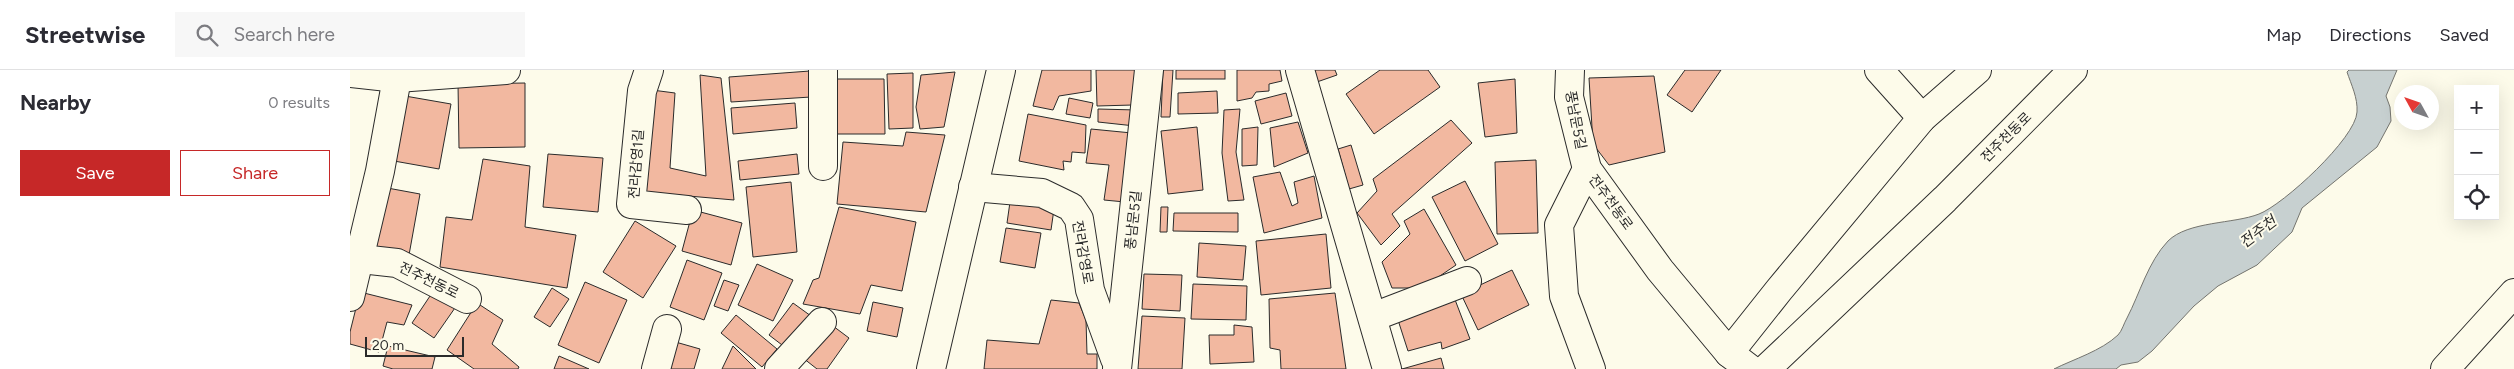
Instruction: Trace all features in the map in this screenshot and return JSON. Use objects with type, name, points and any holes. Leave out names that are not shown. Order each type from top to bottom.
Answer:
[{"type":"street","points":[[350,73],[396,74],[506,70]]},
{"type":"street","name":"전라감영1길","points":[[649,70],[642,91],[630,204],[688,210]]},
{"type":"street","points":[[823,70],[823,166]]},
{"type":"street","points":[[930,369],[1001,70]]},
{"type":"street","name":"풍남문5길","points":[[1117,367],[1149,70]]},
{"type":"street","points":[[1300,70],[1387,369]]},
{"type":"street","name":"풍남문5길","points":[[1570,70],[1569,97],[1587,170]]},
{"type":"street","points":[[1879,70],[1922,118],[1976,70]]},
{"type":"street","name":"전주천동로","points":[[1766,369],[1946,199],[2073,70]]},
{"type":"street","points":[[350,297],[380,171],[396,74]]},
{"type":"street","name":"전주천동로","points":[[1592,369],[1564,296],[1559,225],[1587,170],[1660,270],[1739,361],[1876,173],[1922,118]]},
{"type":"street","name":"전라감영로","points":[[973,187],[1042,194],[1071,207],[1079,219],[1090,290],[1117,367]]},
{"type":"street","name":"전주천동로","points":[[360,258],[397,263],[467,299]]},
{"type":"street","points":[[1372,317],[1467,281]]},
{"type":"street","points":[[2445,369],[2514,293]]},
{"type":"street","points":[[779,369],[822,322]]},
{"type":"street","points":[[656,369],[667,329]]},
{"type":"water","name":"전주천","points":[[2349,70],[2397,70],[2386,96],[2390,107],[2391,121],[2377,147],[2302,208],[2292,232],[2257,265],[2218,286],[2194,306],[2152,351],[2138,362],[2121,365],[2116,369],[2054,369],[2096,350],[2118,335],[2155,258],[2168,241],[2187,230],[2199,226],[2259,214],[2284,198],[2317,169],[2345,138],[2357,112],[2354,91],[2347,72]]},
{"type":"building","points":[[1042,70],[1091,70],[1091,91],[1059,96],[1053,110],[1033,106]]},
{"type":"building","points":[[1096,70],[1140,70],[1133,105],[1097,106]]},
{"type":"building","points":[[1163,70],[1173,70],[1170,117],[1161,117]]},
{"type":"building","points":[[1176,70],[1225,70],[1225,79],[1176,79]]},
{"type":"building","points":[[1237,70],[1280,70],[1282,81],[1269,84],[1269,91],[1256,92],[1252,98],[1237,101]]},
{"type":"building","points":[[1313,70],[1335,70],[1337,75],[1314,83]]},
{"type":"building","points":[[1380,70],[1428,70],[1440,87],[1374,134],[1346,94]]},
{"type":"building","points":[[1685,70],[1721,70],[1692,112],[1667,95]]},
{"type":"building","points":[[810,71],[811,97],[731,102],[729,77]]},
{"type":"building","points":[[955,72],[944,127],[920,129],[916,107],[921,75]]},
{"type":"building","points":[[913,73],[913,128],[889,129],[887,74]]},
{"type":"building","points":[[700,75],[721,78],[734,200],[643,192],[652,90],[675,93],[670,168],[706,176]]},
{"type":"building","points":[[1654,76],[1665,152],[1609,165],[1593,144],[1589,78]]},
{"type":"building","points":[[831,79],[884,79],[885,134],[831,134]]},
{"type":"building","points":[[1515,79],[1517,133],[1485,137],[1478,83]]},
{"type":"building","points":[[525,83],[525,147],[459,148],[458,84]]},
{"type":"building","points":[[1217,91],[1218,113],[1178,114],[1178,93]]},
{"type":"building","points":[[1286,93],[1292,116],[1261,124],[1255,101]]},
{"type":"building","points":[[405,96],[451,104],[439,169],[394,161]]},
{"type":"building","points":[[1069,98],[1093,103],[1090,118],[1066,114]]},
{"type":"building","points":[[795,103],[797,128],[733,134],[731,108]]},
{"type":"building","points":[[1098,109],[1137,110],[1135,126],[1098,122]]},
{"type":"building","points":[[1240,109],[1236,152],[1244,200],[1228,201],[1222,153],[1224,110]]},
{"type":"building","points":[[1028,114],[1086,125],[1085,153],[1072,152],[1071,162],[1063,161],[1064,170],[1019,161]]},
{"type":"building","points":[[1451,120],[1472,143],[1392,214],[1400,226],[1381,245],[1357,213],[1377,191],[1373,179]]},
{"type":"building","points":[[1298,122],[1308,153],[1274,167],[1270,128]]},
{"type":"building","points":[[1197,127],[1203,190],[1168,194],[1161,131]]},
{"type":"building","points":[[1258,127],[1257,165],[1242,166],[1242,129]]},
{"type":"building","points":[[1091,129],[1132,133],[1125,202],[1104,200],[1109,165],[1086,163]]},
{"type":"building","points":[[906,132],[945,135],[926,212],[837,204],[843,142],[903,146]]},
{"type":"building","points":[[1351,145],[1363,185],[1349,189],[1338,149]]},
{"type":"building","points":[[548,154],[603,158],[598,212],[543,207]]},
{"type":"building","points":[[797,154],[799,174],[740,180],[738,161]]},
{"type":"building","points":[[483,159],[530,166],[525,227],[576,235],[567,288],[440,267],[446,217],[472,220]]},
{"type":"building","points":[[1536,160],[1538,233],[1497,234],[1495,162]]},
{"type":"building","points":[[1280,172],[1292,206],[1298,203],[1294,182],[1314,176],[1322,218],[1264,233],[1253,177]]},
{"type":"building","points":[[1465,181],[1498,244],[1465,261],[1432,197]]},
{"type":"building","points":[[791,182],[797,252],[753,257],[746,187]]},
{"type":"building","points":[[382,187],[420,194],[409,255],[370,248]]},
{"type":"building","points":[[1010,202],[1054,209],[1051,230],[1007,223]]},
{"type":"building","points":[[839,207],[916,222],[902,291],[871,285],[860,314],[803,304],[813,280],[819,278]]},
{"type":"building","points":[[1161,207],[1168,207],[1167,232],[1160,232]]},
{"type":"building","points":[[1424,209],[1456,265],[1434,280],[1413,288],[1392,288],[1382,262],[1410,234],[1404,221]]},
{"type":"building","points":[[693,210],[742,223],[731,265],[682,251]]},
{"type":"building","points":[[1174,213],[1238,213],[1238,232],[1173,231]]},
{"type":"building","points":[[635,221],[676,246],[643,298],[603,272]]},
{"type":"building","points":[[1006,228],[1041,233],[1035,268],[1000,262]]},
{"type":"building","points":[[1326,234],[1331,288],[1261,295],[1256,241]]},
{"type":"building","points":[[1199,243],[1246,246],[1243,280],[1197,277]]},
{"type":"building","points":[[687,260],[722,273],[704,320],[670,307]]},
{"type":"building","points":[[757,264],[793,280],[773,321],[738,305]]},
{"type":"building","points":[[1512,270],[1529,305],[1478,330],[1461,294]]},
{"type":"building","points":[[1144,274],[1182,275],[1180,311],[1142,309]]},
{"type":"building","points":[[724,280],[739,285],[728,311],[714,306]]},
{"type":"building","points":[[585,282],[627,300],[599,363],[558,345]]},
{"type":"building","points":[[1193,284],[1247,286],[1246,320],[1191,319]]},
{"type":"building","points":[[552,288],[569,299],[550,327],[534,317]]},
{"type":"building","points":[[434,290],[457,305],[434,338],[412,323]]},
{"type":"building","points":[[360,292],[412,305],[404,325],[387,322],[379,352],[350,344],[350,332]]},
{"type":"building","points":[[1335,293],[1346,369],[1281,369],[1280,350],[1270,348],[1269,299]]},
{"type":"building","points":[[1454,297],[1470,339],[1442,349],[1441,342],[1408,351],[1398,320]]},
{"type":"building","points":[[1051,300],[1079,303],[1086,320],[1087,354],[1097,354],[1097,369],[984,369],[987,340],[1039,344]]},
{"type":"building","points":[[873,302],[903,308],[897,337],[867,331]]},
{"type":"building","points":[[477,303],[503,320],[492,344],[519,367],[518,369],[474,369],[447,350]]},
{"type":"building","points":[[793,303],[811,316],[786,348],[769,335]]},
{"type":"building","points":[[736,315],[777,349],[762,367],[721,333]]},
{"type":"building","points":[[1142,316],[1185,318],[1182,369],[1138,369]]},
{"type":"building","points":[[829,323],[849,338],[827,369],[817,369],[803,358]]},
{"type":"building","points":[[1234,325],[1252,327],[1254,362],[1210,364],[1209,335],[1234,335]]},
{"type":"building","points":[[672,341],[700,349],[694,369],[665,369]]},
{"type":"building","points":[[388,346],[435,357],[432,369],[393,369],[383,366]]},
{"type":"building","points":[[733,346],[756,369],[722,369]]},
{"type":"building","points":[[559,356],[589,369],[554,369]]},
{"type":"building","points":[[1441,358],[1444,369],[1402,369]]}]
